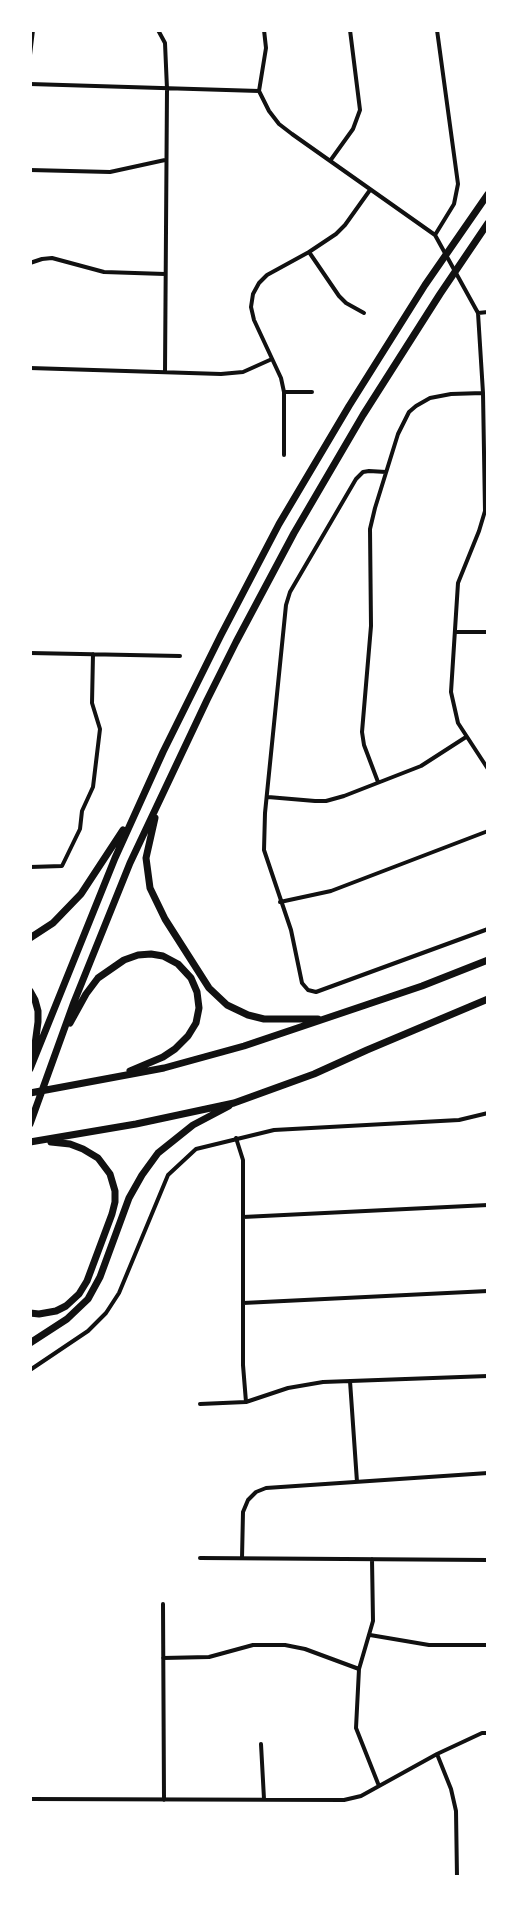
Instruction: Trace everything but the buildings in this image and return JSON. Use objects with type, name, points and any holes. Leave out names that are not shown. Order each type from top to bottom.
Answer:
[{"type":"highway","points":[[31,1067],[92,912],[196,683],[279,524],[349,406],[488,188]]},
{"type":"highway","points":[[460,232],[488,194]]},
{"type":"highway","points":[[30,1124],[113,903],[211,690],[294,533],[363,415],[488,223]]},
{"type":"highway","points":[[159,803],[146,858],[150,888],[161,912],[209,988],[233,1009],[256,1017],[294,1020],[327,1019]]},
{"type":"highway","points":[[30,938],[53,923],[81,894],[136,811]]},
{"type":"highway","points":[[60,1041],[92,986],[116,964],[132,957],[151,954],[163,956],[178,964],[191,978],[197,992],[198,1013],[192,1031],[180,1045],[163,1057],[115,1078]]},
{"type":"highway","points":[[30,1093],[115,1078],[205,1057],[327,1019],[488,960]]},
{"type":"highway","points":[[30,991],[35,1000],[38,1022],[31,1067]]},
{"type":"highway","points":[[30,1343],[67,1319],[88,1299],[100,1277],[129,1198],[141,1175],[158,1153],[175,1138],[193,1125],[234,1103],[314,1074],[485,1001]]},
{"type":"highway","points":[[30,1142],[46,1141],[234,1103]]},
{"type":"highway","points":[[30,1313],[57,1311],[80,1294],[87,1281],[115,1202],[115,1191],[110,1174],[98,1158],[70,1144],[46,1141]]},
{"type":"street","points":[[30,55],[33,30]]},
{"type":"street","points":[[158,30],[165,43],[167,89],[165,372]]},
{"type":"street","points":[[264,30],[266,48],[259,91],[269,111],[279,124],[435,235],[478,313],[483,393],[485,511],[458,583],[451,692],[455,714],[466,737],[488,769]]},
{"type":"street","points":[[330,161],[353,129],[360,110],[350,30]]},
{"type":"street","points":[[435,235],[454,204],[458,184],[436,30]]},
{"type":"street","points":[[30,84],[259,91]]},
{"type":"street","points":[[30,170],[110,172],[165,160]]},
{"type":"street","points":[[284,455],[284,392],[281,378],[254,320],[251,307],[253,294],[267,275],[336,234],[370,190]]},
{"type":"street","points":[[309,252],[339,296],[346,303],[364,313]]},
{"type":"street","points":[[30,263],[52,258],[104,272],[165,274]]},
{"type":"street","points":[[478,313],[488,312]]},
{"type":"street","points":[[30,368],[236,373],[254,368],[272,359]]},
{"type":"street","points":[[284,392],[312,392]]},
{"type":"street","points":[[378,782],[364,745],[362,718],[370,626],[370,529],[402,424],[416,406],[430,398],[451,394],[483,393]]},
{"type":"street","points":[[386,472],[363,472],[356,479],[290,592],[284,617],[264,850],[291,930],[303,983],[308,990],[316,992],[488,929]]},
{"type":"street","points":[[456,632],[488,632]]},
{"type":"street","points":[[30,653],[180,656]]},
{"type":"street","points":[[30,867],[62,866],[80,829],[82,812],[95,780],[100,729],[92,703],[93,654]]},
{"type":"street","points":[[267,797],[326,801],[420,766],[466,737]]},
{"type":"street","points":[[280,902],[331,891],[488,831]]},
{"type":"street","points":[[30,1370],[88,1331],[106,1313],[119,1293],[168,1175],[196,1149],[274,1130],[459,1120],[488,1113]]},
{"type":"street","points":[[236,1138],[243,1160],[243,1365],[246,1402]]},
{"type":"street","points":[[243,1217],[488,1205]]},
{"type":"street","points":[[243,1303],[488,1291]]},
{"type":"street","points":[[200,1404],[246,1402],[299,1385],[488,1376]]},
{"type":"street","points":[[350,1381],[357,1482]]},
{"type":"street","points":[[242,1558],[243,1512],[248,1500],[256,1492],[267,1488],[488,1473]]},
{"type":"street","points":[[200,1558],[488,1560]]},
{"type":"street","points":[[372,1559],[373,1621],[358,1669],[356,1728],[379,1786]]},
{"type":"street","points":[[162,1604],[164,1800]]},
{"type":"street","points":[[370,1635],[429,1645],[488,1645]]},
{"type":"street","points":[[163,1658],[209,1657],[253,1645],[285,1644],[358,1669]]},
{"type":"street","points":[[30,1798],[344,1800],[361,1796],[437,1754],[482,1733],[488,1733]]},
{"type":"street","points":[[261,1744],[264,1799]]},
{"type":"street","points":[[437,1754],[451,1789],[456,1811],[458,1877]]}]
